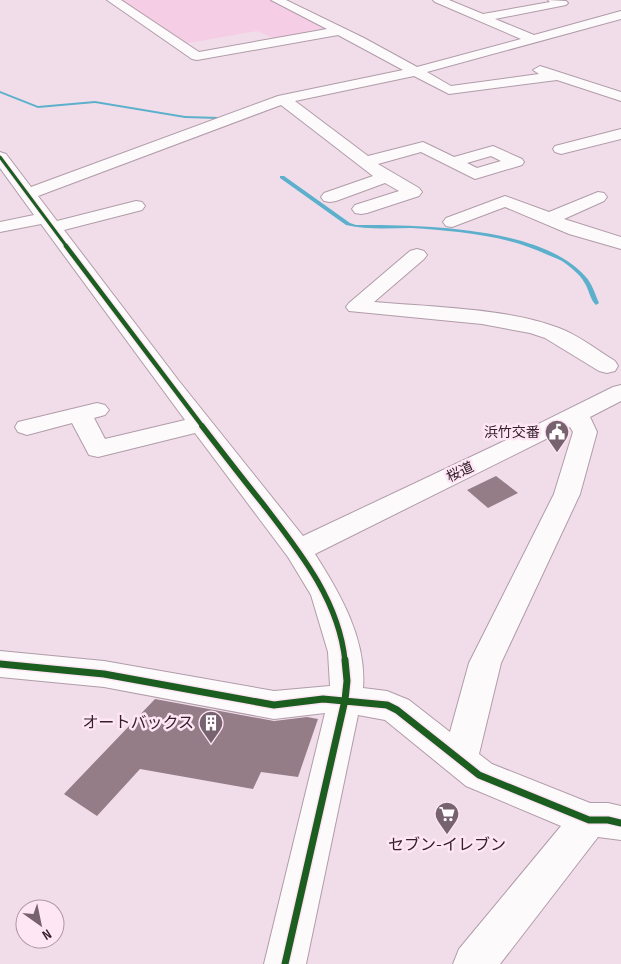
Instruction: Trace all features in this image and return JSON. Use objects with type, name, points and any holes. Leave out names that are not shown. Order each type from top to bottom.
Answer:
[{"type":"street","points":[[113,0],[197,56],[339,31]]},
{"type":"street","points":[[277,0],[454,91],[557,76]]},
{"type":"street","points":[[439,0],[534,40]]},
{"type":"street","points":[[482,18],[562,3],[554,0]]},
{"type":"street","points":[[28,194],[283,99],[414,72],[621,15]]},
{"type":"street","points":[[490,52],[506,58]]},
{"type":"street","points":[[523,64],[621,97]]},
{"type":"street","points":[[592,88],[614,79]]},
{"type":"street","points":[[283,99],[386,177],[419,196],[361,209]]},
{"type":"street","points":[[561,149],[621,134]]},
{"type":"street","points":[[365,162],[418,144],[453,162]]},
{"type":"street","points":[[0,157],[259,502],[298,550],[325,594],[336,624],[344,652],[347,681],[346,700],[285,964]]},
{"type":"street","points":[[330,197],[386,177]]},
{"type":"street","points":[[549,219],[598,197]]},
{"type":"street","points":[[452,222],[505,201],[576,230],[621,242]]},
{"type":"street","points":[[0,227],[49,223],[136,206]]},
{"type":"street","points":[[417,255],[356,307],[482,318],[533,327],[553,333],[607,366]]},
{"type":"street","name":"桜道","points":[[298,550],[507,450],[621,392]]},
{"type":"street","points":[[27,428],[89,412],[98,449],[201,424]]},
{"type":"street","points":[[460,761],[485,663],[567,494],[585,432],[576,414]]},
{"type":"street","points":[[0,664],[104,674],[274,705],[322,700],[346,700],[387,705],[397,710],[479,775],[610,817],[474,964]]},
{"type":"shaded area","points":[[117,0],[275,0],[333,29],[277,40],[257,31],[183,44]]},
{"type":"building","points":[[496,476],[518,493],[488,508],[467,490]]},
{"type":"building","name":"オートバックス","points":[[155,699],[274,721],[307,717],[318,719],[298,777],[261,772],[253,789],[140,769],[97,816],[64,794]]},
{"type":"waterway","points":[[0,92],[38,107],[95,102],[185,117],[219,118]]},
{"type":"waterway","points":[[282,177],[348,224],[356,226],[443,229],[476,233],[508,239],[538,248],[563,260],[583,276],[596,303]]},
{"type":"cycle path","points":[[0,157],[171,386],[298,550],[325,594],[336,624],[344,652],[347,681],[345,700],[285,964]]},
{"type":"cycle path","points":[[0,664],[104,674],[274,705],[323,699],[387,705],[397,710],[479,775],[589,820],[608,820],[621,823]]},
{"type":"place","name":"浜竹交番","points":[[557,453]]},
{"type":"place","name":"オートバックス","points":[[211,744]]},
{"type":"place","name":"セブン-イレブン","points":[[447,835]]}]
